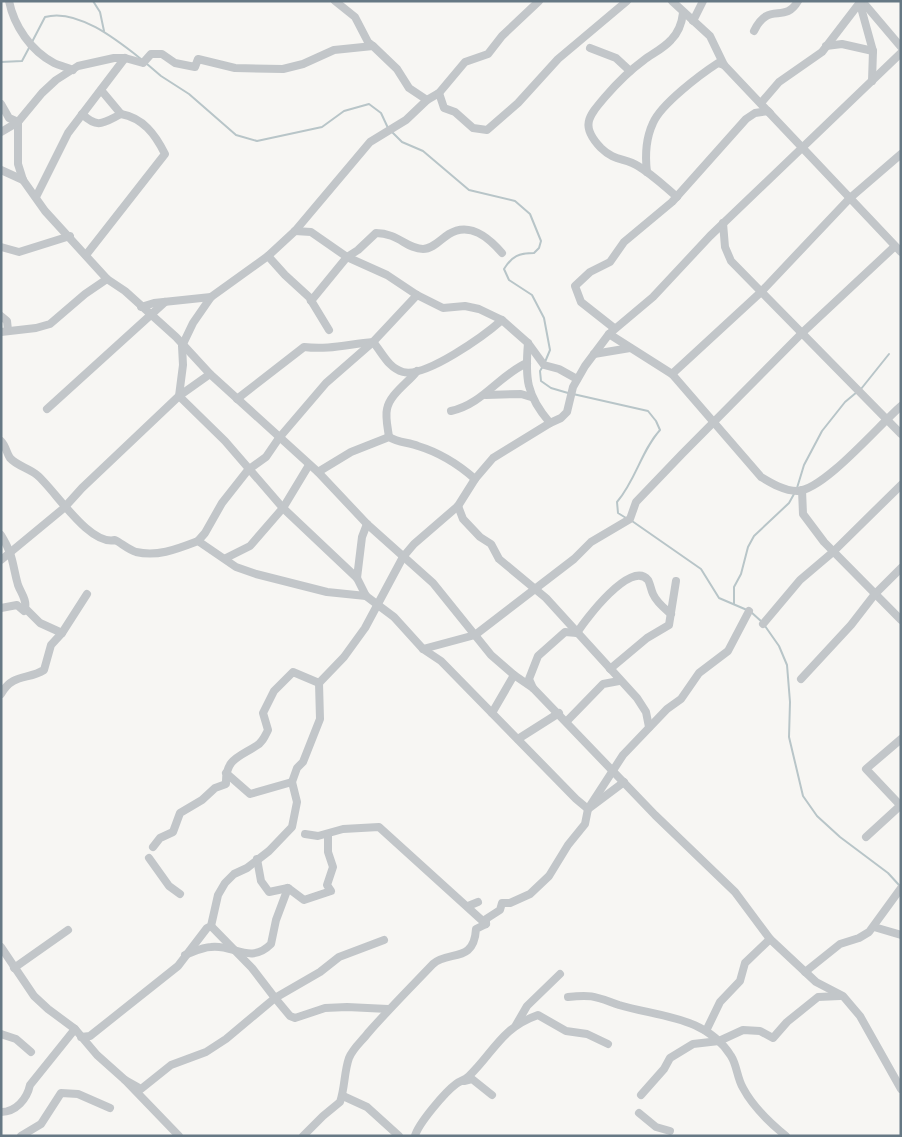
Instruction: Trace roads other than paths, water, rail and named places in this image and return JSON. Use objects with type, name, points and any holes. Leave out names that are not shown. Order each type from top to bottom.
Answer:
[{"type":"street","points":[[9,1],[20,30],[30,42],[55,63],[73,70]]},
{"type":"street","points":[[335,1],[355,17],[368,42],[397,68],[409,88],[427,100]]},
{"type":"street","points":[[179,396],[183,365],[182,346],[193,323],[211,297],[268,256],[296,232],[370,142],[390,132],[427,100],[440,93],[465,62],[488,54],[502,36],[539,1]]},
{"type":"street","points":[[440,93],[444,108],[455,112],[473,128],[487,130],[518,103],[558,59],[627,1]]},
{"type":"street","points":[[423,650],[475,635],[574,559],[591,542],[630,519],[636,502],[713,422],[802,333],[898,249],[724,65],[710,36],[672,1]]},
{"type":"street","points":[[693,21],[703,1]]},
{"type":"street","points":[[754,31],[763,16],[772,12],[783,14],[793,10],[798,1]]},
{"type":"street","points":[[761,103],[779,82],[810,61],[826,46],[863,3]]},
{"type":"street","points":[[863,3],[901,47]]},
{"type":"street","points":[[863,3],[874,51],[872,81]]},
{"type":"street","points":[[677,197],[647,172],[608,153],[590,135],[588,121],[593,110],[630,71],[670,42],[682,21],[683,13]]},
{"type":"street","points":[[826,46],[842,44],[874,51]]},
{"type":"street","points":[[1,132],[18,122],[56,80],[78,66],[126,58],[142,63],[151,54],[162,54],[175,63],[194,67],[198,59],[236,68],[283,69],[303,64],[334,50],[373,46]]},
{"type":"street","points":[[590,48],[616,58],[630,71]]},
{"type":"street","points":[[81,1037],[90,1036],[178,966],[184,955],[207,928],[211,926],[218,894],[225,883],[234,874],[247,868],[268,851],[292,827],[297,802],[292,782],[297,768],[303,762],[320,719],[319,683],[344,657],[365,628],[402,557],[426,533],[458,506],[475,479],[494,458],[550,422],[562,418],[567,412],[571,393],[577,379],[612,331],[653,297],[723,223],[901,53]]},
{"type":"street","points":[[36,197],[68,134],[126,58]]},
{"type":"street","points":[[894,59],[901,66]]},
{"type":"street","points":[[647,172],[647,143],[653,122],[702,73],[718,63],[724,65]]},
{"type":"street","points":[[86,255],[165,154],[158,140],[139,120],[121,114],[101,90]]},
{"type":"street","points":[[1,104],[9,118],[18,122]]},
{"type":"street","points":[[775,119],[768,111],[755,113],[746,119],[677,197],[624,242],[610,262],[585,276],[575,286],[581,302],[630,348],[672,374],[760,477],[773,485],[796,492],[809,489],[836,469],[901,406]]},
{"type":"street","points":[[82,114],[91,123],[103,124],[121,114]]},
{"type":"street","points":[[18,122],[18,164],[23,180],[45,210],[107,279],[125,291],[176,337],[182,346],[210,374],[318,472],[367,524],[433,583],[491,655],[514,675],[534,688],[655,815],[736,892],[770,939],[816,982],[842,996],[863,1022],[901,1089]]},
{"type":"street","points":[[672,374],[761,292],[850,198],[901,154]]},
{"type":"street","points":[[1,170],[23,180]]},
{"type":"street","points":[[723,223],[725,247],[731,261],[901,434]]},
{"type":"street","points":[[311,301],[347,256],[358,250],[376,233],[388,233],[416,248],[424,250],[462,229],[474,230],[491,241],[502,253]]},
{"type":"street","points":[[296,232],[311,232],[347,256],[443,308],[465,306],[479,309],[502,320],[528,343],[544,365],[559,369],[577,379]]},
{"type":"street","points":[[1,247],[19,252],[70,236]]},
{"type":"street","points":[[268,256],[311,301],[329,330]]},
{"type":"street","points":[[1,316],[7,320],[5,331],[36,328],[50,324],[85,294],[107,279]]},
{"type":"street","points":[[1,441],[13,461],[35,473],[47,484],[64,508],[94,534],[109,541],[115,540],[135,552],[156,554],[174,551],[198,541],[205,533],[222,503],[248,470],[266,457],[279,438],[326,383],[373,342],[416,295]]},
{"type":"street","points":[[141,307],[165,302],[211,297]]},
{"type":"street","points":[[47,409],[165,302]]},
{"type":"street","points":[[373,342],[386,361],[403,372],[417,371],[466,348],[486,335],[502,320]]},
{"type":"street","points":[[237,399],[304,347],[321,349],[351,347],[373,342]]},
{"type":"street","points":[[528,343],[527,363],[531,397],[550,422]]},
{"type":"street","points":[[594,354],[630,348]]},
{"type":"street","points":[[451,411],[460,409],[485,394],[518,367],[527,363]]},
{"type":"street","points":[[389,437],[387,409],[396,393],[408,384],[417,371]]},
{"type":"street","points":[[1,560],[64,508],[82,488],[179,396],[210,374]]},
{"type":"street","points":[[485,394],[521,394],[531,397]]},
{"type":"street","points":[[179,396],[224,441],[283,508],[357,578],[366,596],[394,617],[423,650],[441,661],[469,692],[518,739],[547,772],[588,809]]},
{"type":"street","points":[[318,472],[351,452],[389,437]]},
{"type":"street","points":[[389,437],[399,443],[417,445],[452,459],[475,479]]},
{"type":"street","points":[[226,558],[250,546],[283,508],[309,465]]},
{"type":"street","points":[[763,624],[800,580],[833,552],[901,485]]},
{"type":"street","points":[[802,490],[804,514],[833,552],[901,620]]},
{"type":"street","points":[[458,506],[463,519],[480,537],[491,544],[498,559],[536,588],[643,707],[648,727]]},
{"type":"street","points":[[357,578],[362,537],[367,524]]},
{"type":"street","points":[[1,535],[11,552],[18,584],[26,604],[25,608],[40,623],[62,633]]},
{"type":"street","points":[[198,541],[226,558],[236,567],[256,574],[327,592],[366,596]]},
{"type":"street","points":[[801,679],[851,626],[875,594],[901,568]]},
{"type":"street","points":[[577,633],[612,591],[632,576],[640,575],[648,580],[657,602],[671,614]]},
{"type":"street","points":[[610,669],[647,638],[669,625],[676,581]]},
{"type":"street","points":[[1,694],[20,676],[31,676],[44,670],[50,645],[62,633],[87,594]]},
{"type":"street","points":[[1,608],[17,605],[24,611]]},
{"type":"street","points":[[486,924],[486,919],[500,910],[502,903],[510,903],[530,894],[549,876],[568,845],[585,824],[588,809],[623,755],[648,727],[673,703],[680,699],[699,673],[728,652],[749,611]]},
{"type":"street","points":[[534,688],[529,679],[538,656],[565,632],[577,633]]},
{"type":"street","points":[[153,847],[160,838],[173,832],[180,813],[202,800],[215,788],[226,784],[226,773],[238,754],[257,746],[262,740],[268,730],[263,713],[274,692],[293,672],[319,683]]},
{"type":"street","points":[[492,713],[514,675]]},
{"type":"street","points":[[567,721],[603,684],[619,681]]},
{"type":"street","points":[[518,739],[558,713]]},
{"type":"street","points":[[866,836],[901,806],[866,769],[901,739]]},
{"type":"street","points":[[226,773],[250,794],[292,782]]},
{"type":"street","points":[[588,809],[624,782]]},
{"type":"street","points":[[305,834],[318,836],[343,829],[379,826],[486,924]]},
{"type":"street","points":[[257,858],[261,880],[269,892],[288,888],[304,900],[331,890],[328,885],[333,867],[328,852],[328,834]]},
{"type":"street","points":[[149,858],[169,886],[180,894]]},
{"type":"street","points":[[184,955],[211,946],[235,950],[245,955],[259,952],[271,944],[276,920],[288,888]]},
{"type":"street","points":[[805,972],[840,944],[864,936],[874,927],[877,918],[901,888]]},
{"type":"street","points":[[468,906],[478,902]]},
{"type":"street","points":[[303,1136],[340,1102],[353,1051],[388,1009],[437,960],[458,956],[467,950],[475,939],[476,929],[486,924]]},
{"type":"street","points":[[211,926],[272,991],[275,998],[290,1016],[295,1018],[325,1008],[388,1009]]},
{"type":"street","points":[[874,927],[901,935]]},
{"type":"street","points":[[14,968],[68,930]]},
{"type":"street","points":[[706,1031],[720,1002],[740,981],[744,963],[770,939]]},
{"type":"street","points":[[125,1080],[141,1089],[171,1064],[206,1052],[226,1039],[275,998],[320,972],[339,957],[384,940]]},
{"type":"street","points":[[1,947],[34,996],[75,1029],[97,1055],[125,1080],[179,1136]]},
{"type":"street","points":[[516,1025],[527,1006],[560,974]]},
{"type":"street","points":[[568,997],[588,995],[604,998],[619,1004],[675,1017],[706,1031],[719,1041],[732,1057],[742,1088],[768,1121],[786,1136]]},
{"type":"street","points":[[640,1095],[664,1069],[670,1058],[693,1044],[719,1041],[743,1030],[760,1031],[773,1038],[787,1022],[818,997],[842,996]]},
{"type":"street","points":[[415,1136],[420,1125],[458,1082],[467,1078],[502,1036],[516,1025],[538,1015],[566,1031],[587,1034],[608,1044]]},
{"type":"street","points":[[1,1112],[21,1103],[28,1095],[30,1085],[75,1029]]},
{"type":"street","points":[[1,1034],[16,1038],[31,1052]]},
{"type":"street","points":[[458,1082],[472,1079],[492,1095]]},
{"type":"street","points":[[21,1136],[41,1124],[61,1093],[78,1094],[110,1108]]},
{"type":"street","points":[[343,1096],[367,1107],[398,1136]]},
{"type":"street","points":[[639,1113],[656,1127],[670,1131]]},
{"type":"waterway","points":[[93,1],[100,12],[104,31]]},
{"type":"waterway","points":[[32,42],[45,17],[57,15],[70,17],[83,21],[109,35],[141,59]]},
{"type":"waterway","points":[[1,62],[22,61],[30,46]]},
{"type":"waterway","points":[[147,64],[161,76],[189,94],[236,135],[257,141],[322,127],[344,111],[369,104],[381,113],[388,128]]},
{"type":"waterway","points":[[391,131],[402,142],[423,151],[469,190],[515,201],[530,214],[541,241],[539,248],[534,253],[516,256],[504,269],[509,280],[532,295],[544,318],[550,350],[545,362]]},
{"type":"waterway","points":[[861,389],[889,354]]},
{"type":"waterway","points":[[543,366],[540,371],[541,381],[551,388],[568,393]]},
{"type":"waterway","points":[[797,488],[804,465],[822,431],[845,402],[857,392]]},
{"type":"waterway","points":[[573,394],[648,411],[660,430],[653,438],[624,493],[617,502],[618,513],[626,518]]},
{"type":"waterway","points":[[734,604],[734,587],[741,574],[748,547],[754,536],[789,503],[794,494]]},
{"type":"waterway","points":[[632,521],[701,569],[719,598],[747,610]]},
{"type":"waterway","points":[[751,612],[762,622]]},
{"type":"waterway","points":[[765,626],[779,646],[787,665],[790,702],[789,737],[803,796],[817,816],[840,837],[888,873],[899,885]]}]
